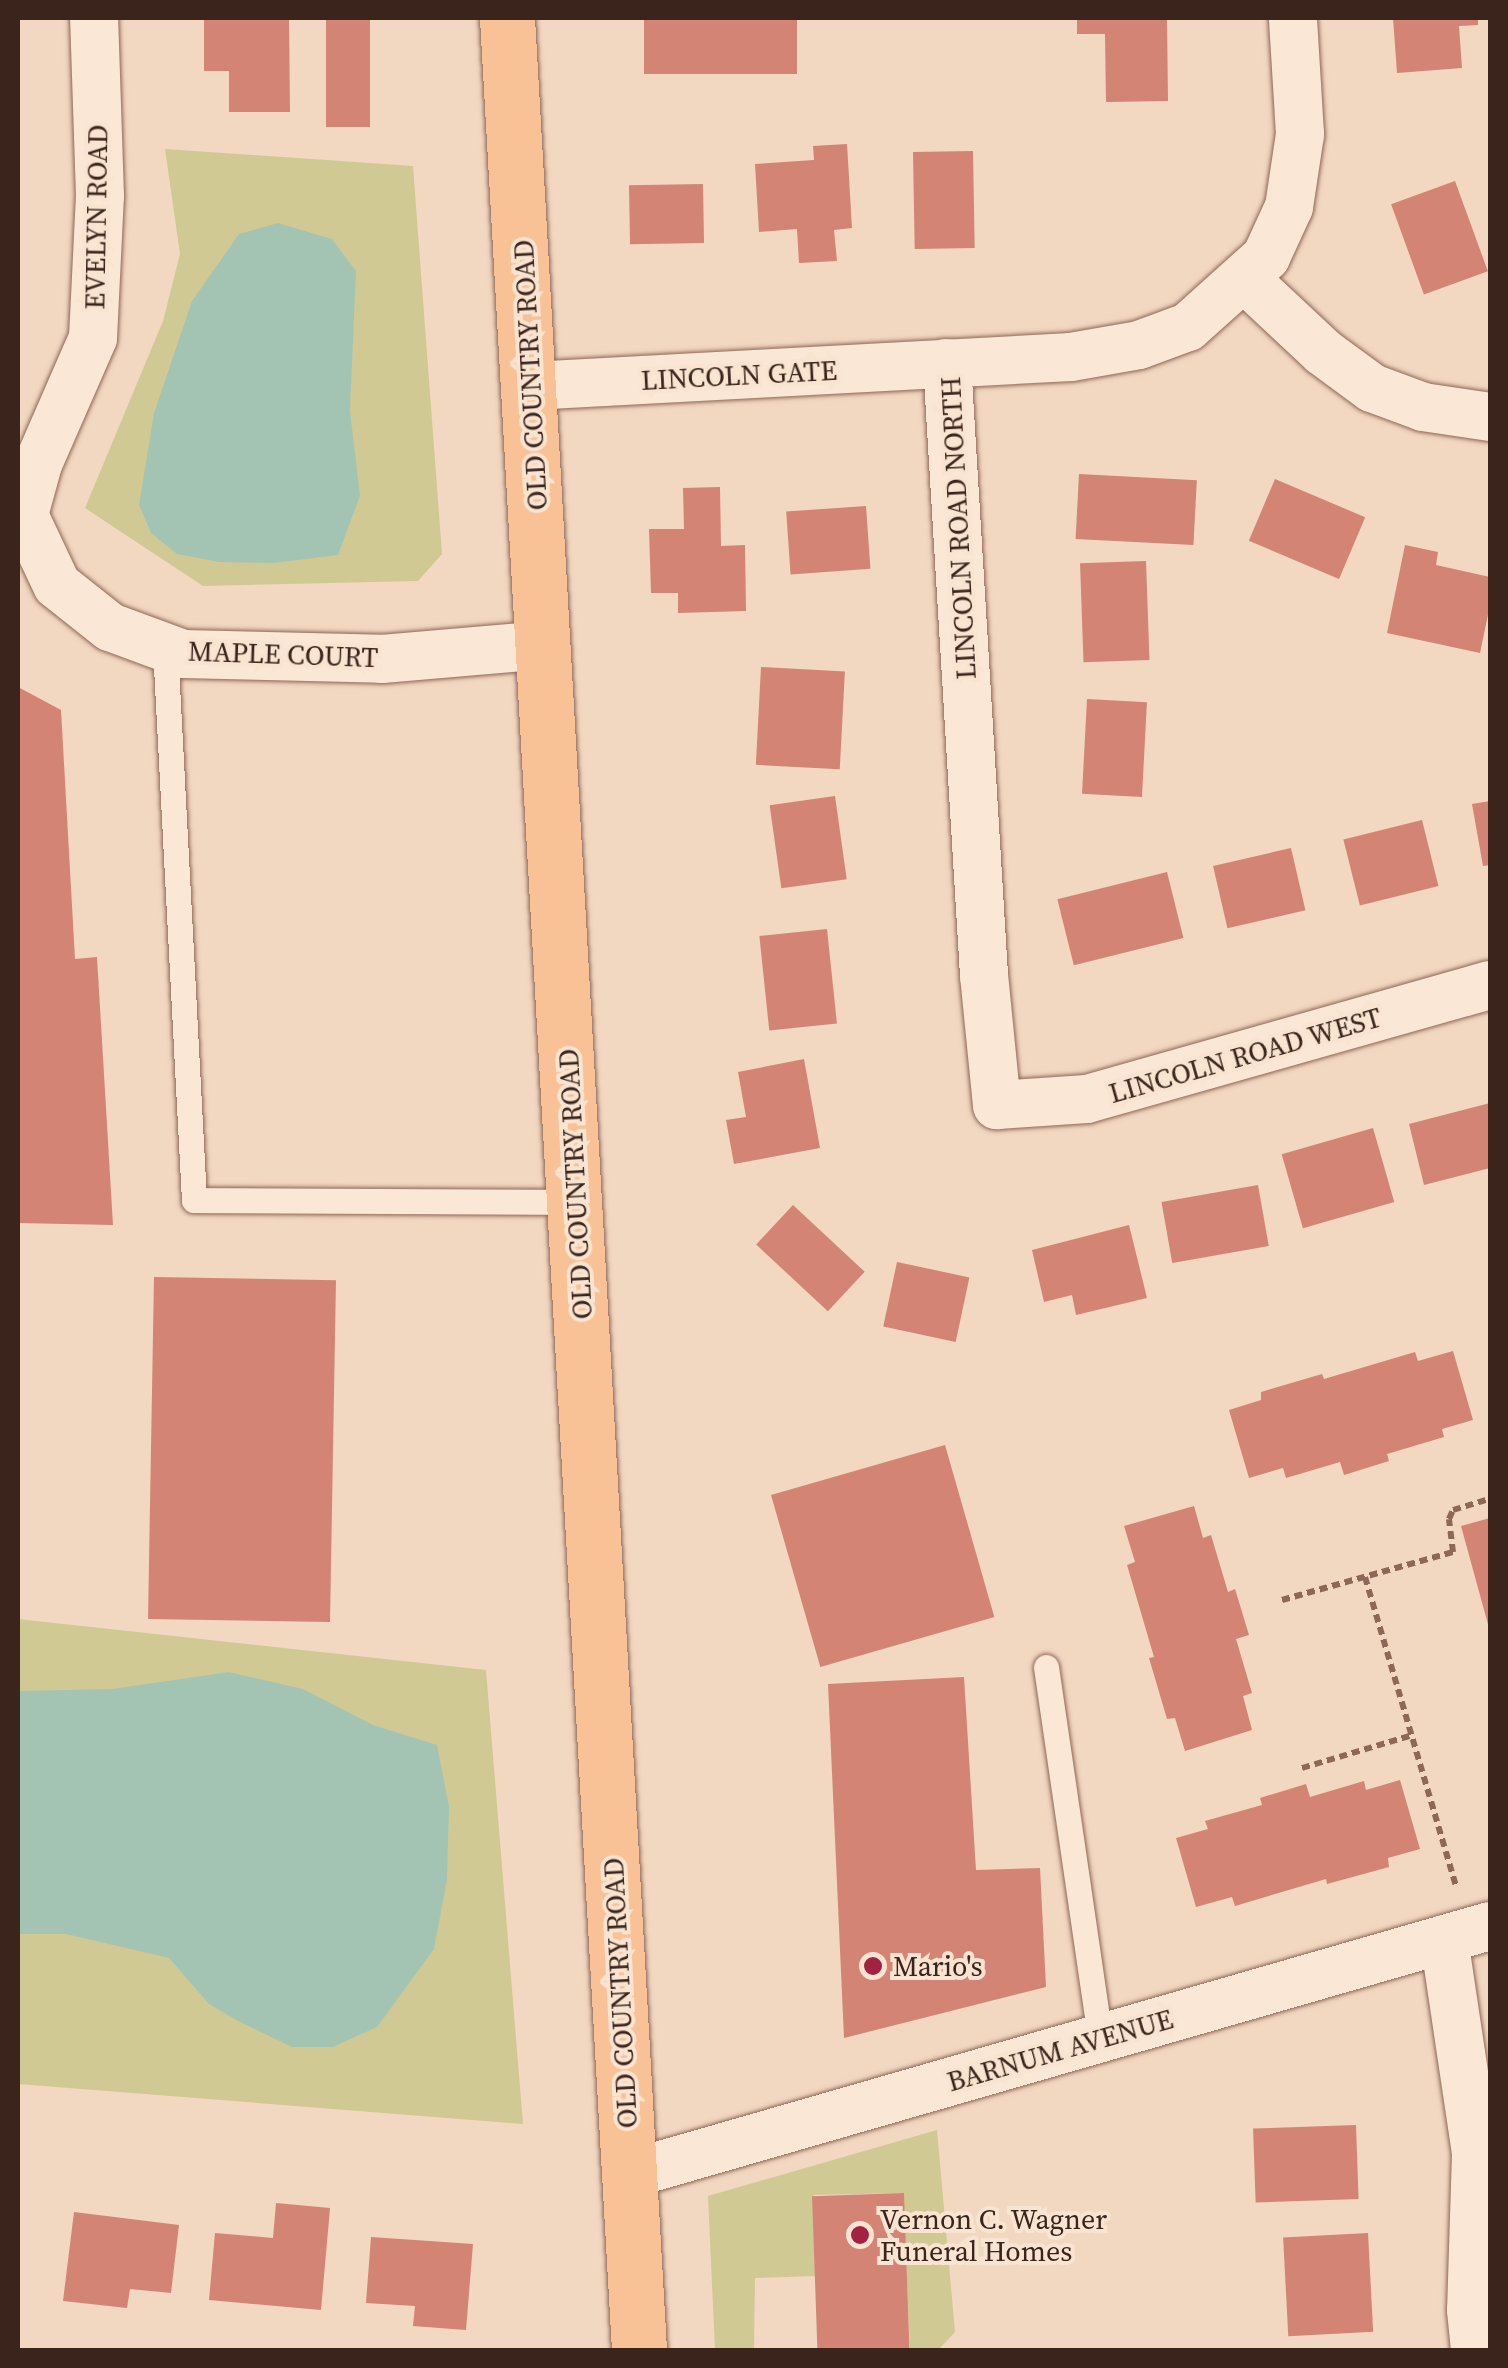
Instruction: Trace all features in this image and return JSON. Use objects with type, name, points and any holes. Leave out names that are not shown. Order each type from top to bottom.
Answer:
[{"type":"main road","name":"OLD COUNTRY ROAD","points":[[507,18],[639,2350]]},
{"type":"street","name":"EVELYN ROAD","points":[[21,516],[38,464],[93,338],[100,196],[94,18]]},
{"type":"street","name":"LINCOLN ROAD NORTH","points":[[997,1105],[984,975],[948,363],[1071,357],[1138,345],[1188,327],[1266,257],[1289,206],[1300,134],[1294,18]]},
{"type":"street","points":[[1244,278],[1323,352],[1372,388],[1423,407],[1490,417]]},
{"type":"street","name":"LINCOLN GATE","points":[[530,386],[948,363]]},
{"type":"street","name":"MAPLE COURT","points":[[21,516],[57,585],[110,627],[182,654],[382,659],[545,645]]},
{"type":"street","name":"LINCOLN ROAD WEST","points":[[997,1105],[1088,1100],[1490,986]]},
{"type":"street","name":"BARNUM AVENUE","points":[[630,2174],[1444,1939],[1474,1910]]},
{"type":"street","points":[[1444,1939],[1476,2153],[1471,2310],[1475,2350]]},
{"type":"lane","points":[[166,648],[194,1200],[576,1202]]},
{"type":"lane","points":[[1046,1667],[1100,2038]]},
{"type":"path","points":[[1282,1600],[1453,1552],[1449,1519],[1453,1510],[1490,1499]]},
{"type":"path","points":[[1365,1577],[1412,1735],[1474,1910]]},
{"type":"path","points":[[1302,1768],[1412,1735]]},
{"type":"shaded area","points":[[165,149],[413,166],[442,554],[418,581],[203,586],[85,508],[163,321],[180,254]]},
{"type":"shaded area","points":[[278,223],[332,239],[356,271],[350,411],[360,496],[338,555],[274,563],[219,562],[177,554],[151,533],[139,505],[154,413],[192,301],[239,234]]},
{"type":"shaded area","points":[[18,1619],[486,1670],[523,2124],[18,2084]]},
{"type":"shaded area","points":[[229,1672],[303,1689],[373,1725],[437,1745],[449,1806],[447,1880],[434,1949],[377,2027],[333,2047],[292,2047],[238,2021],[209,2004],[169,1958],[66,1934],[18,1934],[18,1691],[112,1689]]},
{"type":"shaded area","points":[[937,2130],[955,2332],[938,2350],[876,2350],[910,2349],[903,2193],[814,2195],[816,2276],[755,2278],[754,2350],[715,2350],[708,2196]]},
{"type":"building","points":[[204,18],[289,18],[290,112],[229,112],[229,71],[204,71]]},
{"type":"building","points":[[326,18],[370,18],[370,127],[326,127]]},
{"type":"building","points":[[644,18],[797,18],[797,74],[644,74]]},
{"type":"building","points":[[1077,18],[1167,18],[1168,101],[1106,102],[1105,34],[1077,34]]},
{"type":"building","points":[[1393,18],[1478,18],[1478,25],[1459,26],[1462,68],[1397,73]]},
{"type":"building","points":[[847,144],[852,228],[834,230],[837,261],[799,263],[797,229],[759,232],[755,164],[814,160],[813,146]]},
{"type":"building","points":[[973,151],[975,248],[915,249],[913,152]]},
{"type":"building","points":[[1455,181],[1488,271],[1424,294],[1391,204]]},
{"type":"building","points":[[703,184],[704,243],[630,244],[629,185]]},
{"type":"building","points":[[1079,474],[1197,480],[1193,545],[1076,539]]},
{"type":"building","points":[[1275,479],[1365,517],[1339,579],[1249,541]]},
{"type":"building","points":[[720,487],[721,546],[745,545],[746,611],[678,613],[678,593],[651,593],[649,529],[684,529],[683,488]]},
{"type":"building","points":[[866,506],[870,569],[791,574],[786,512]]},
{"type":"building","points":[[1405,545],[1438,552],[1436,565],[1490,577],[1490,605],[1480,653],[1387,633]]},
{"type":"building","points":[[1146,561],[1149,660],[1083,662],[1080,563]]},
{"type":"building","points":[[761,667],[845,671],[840,769],[756,765]]},
{"type":"building","points":[[18,687],[61,710],[75,959],[97,957],[113,1225],[18,1223]]},
{"type":"building","points":[[1087,699],[1147,702],[1142,797],[1082,794]]},
{"type":"building","points":[[835,796],[847,879],[781,888],[770,805]]},
{"type":"building","points":[[1490,801],[1490,865],[1483,866],[1472,804]]},
{"type":"building","points":[[1422,820],[1438,886],[1360,906],[1343,840]]},
{"type":"building","points":[[1291,848],[1305,910],[1227,928],[1213,866]]},
{"type":"building","points":[[1167,872],[1183,938],[1074,965],[1057,899]]},
{"type":"building","points":[[827,929],[837,1023],[769,1031],[759,936]]},
{"type":"building","points":[[804,1059],[820,1148],[734,1164],[726,1120],[746,1117],[738,1072]]},
{"type":"building","points":[[1490,1103],[1490,1168],[1424,1185],[1409,1124]]},
{"type":"building","points":[[1373,1128],[1394,1202],[1303,1228],[1282,1154]]},
{"type":"building","points":[[1258,1185],[1269,1246],[1172,1263],[1161,1202]]},
{"type":"building","points":[[793,1205],[865,1272],[828,1311],[756,1244]]},
{"type":"building","points":[[1129,1225],[1147,1298],[1076,1315],[1072,1295],[1044,1302],[1032,1250]]},
{"type":"building","points":[[897,1262],[969,1277],[956,1342],[883,1327]]},
{"type":"building","points":[[154,1277],[336,1280],[330,1622],[148,1619]]},
{"type":"building","points":[[1453,1351],[1473,1420],[1442,1429],[1444,1437],[1387,1454],[1389,1461],[1344,1475],[1340,1462],[1286,1478],[1283,1468],[1249,1478],[1229,1410],[1261,1400],[1261,1392],[1322,1374],[1324,1379],[1415,1352],[1418,1361]]},
{"type":"building","points":[[945,1445],[994,1617],[820,1667],[771,1495]]},
{"type":"building","points":[[1194,1506],[1203,1538],[1211,1535],[1228,1592],[1235,1589],[1249,1635],[1236,1639],[1252,1693],[1243,1696],[1252,1730],[1185,1751],[1175,1718],[1167,1719],[1149,1658],[1154,1657],[1127,1565],[1135,1562],[1124,1526]]},
{"type":"building","points":[[1490,1518],[1490,1628],[1489,1628],[1461,1526]]},
{"type":"building","points":[[964,1677],[976,1870],[1040,1868],[1046,1987],[844,2038],[828,1684]]},
{"type":"building","points":[[1400,1780],[1420,1849],[1388,1858],[1389,1867],[1327,1884],[1326,1879],[1235,1906],[1232,1897],[1196,1907],[1176,1838],[1208,1829],[1205,1821],[1262,1805],[1260,1798],[1306,1784],[1310,1797],[1364,1781],[1366,1790]]},
{"type":"building","points":[[1356,2125],[1359,2199],[1256,2203],[1253,2129]]},
{"type":"building","name":"Vernon C. Wagner Funeral Homes","points":[[904,2193],[909,2349],[817,2350],[812,2196]]},
{"type":"building","points":[[276,2203],[330,2208],[321,2310],[209,2300],[215,2233],[273,2238]]},
{"type":"building","points":[[74,2212],[179,2225],[171,2293],[130,2289],[127,2308],[63,2301]]},
{"type":"building","points":[[1368,2233],[1373,2332],[1288,2336],[1283,2237]]},
{"type":"building","points":[[371,2237],[473,2244],[466,2330],[413,2326],[415,2306],[366,2303]]},
{"type":"place","name":"Mario's","points":[[873,1966]]},
{"type":"place","name":"Vernon C. Wagner Funeral Homes","points":[[860,2235]]}]
